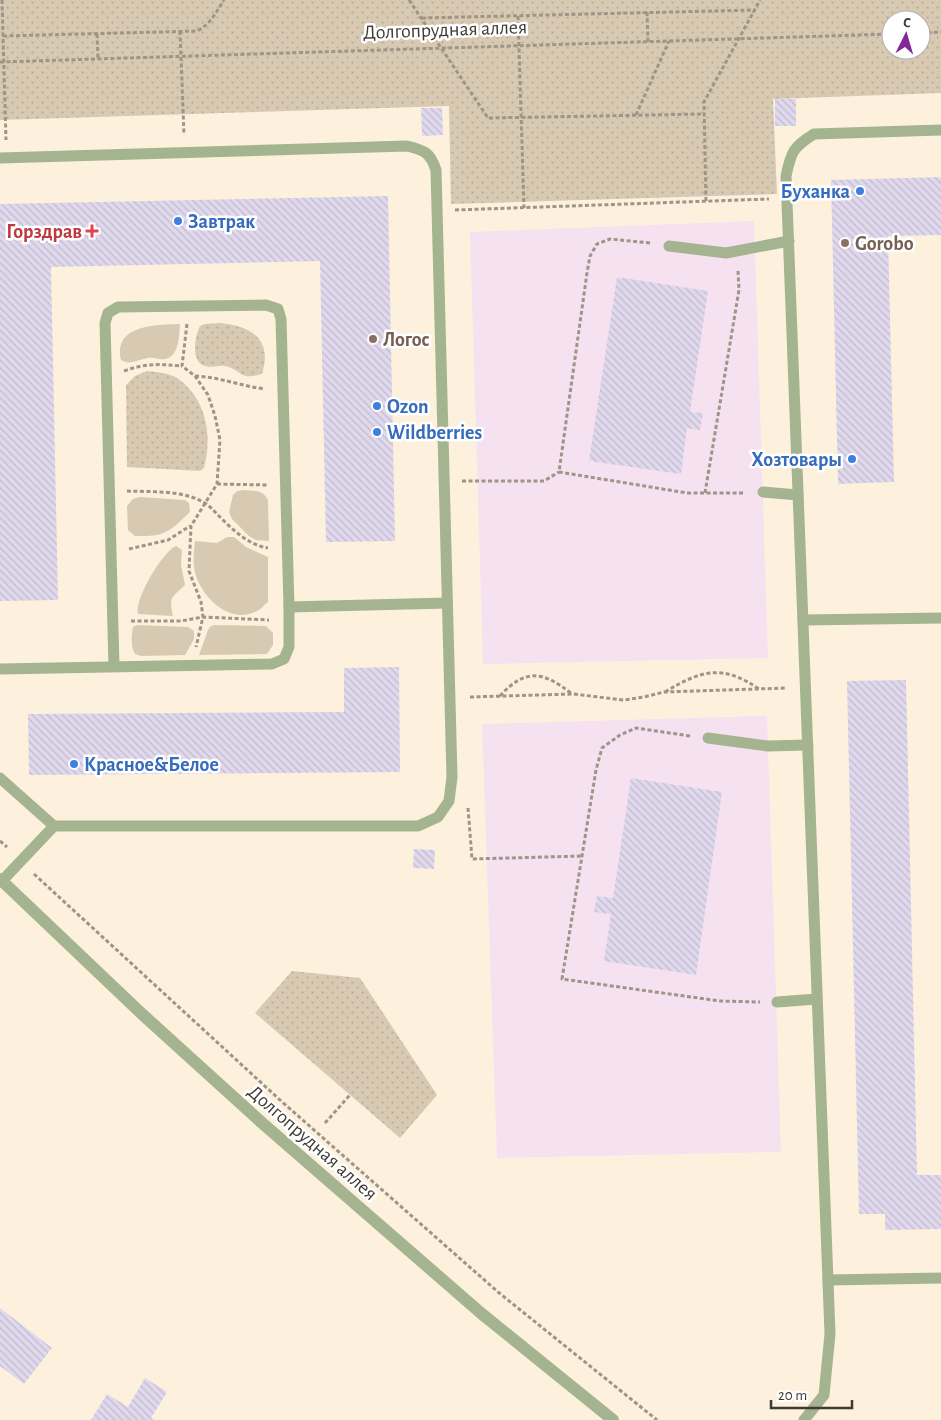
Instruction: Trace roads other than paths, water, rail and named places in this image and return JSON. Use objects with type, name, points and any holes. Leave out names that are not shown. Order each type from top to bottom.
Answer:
[{"type":"street","name":"Долгопрудная аллея","points":[[1,880],[142,1014],[261,1122],[482,1314],[613,1420]]},
{"type":"lane","points":[[804,1420],[824,1395],[830,1334],[786,176],[790,157],[800,143],[814,134],[941,130]]},
{"type":"lane","points":[[0,158],[407,146],[421,149],[432,158],[436,170],[452,777],[448,801],[438,817],[418,826],[54,826],[0,778]]},
{"type":"lane","points":[[669,246],[726,253],[789,241]]},
{"type":"lane","points":[[0,669],[114,667],[194,665],[272,664],[284,659],[289,647],[288,548],[281,319],[278,309],[266,305],[118,307],[108,313],[105,323],[114,667]]},
{"type":"lane","points":[[763,492],[798,494]]},
{"type":"lane","points":[[289,607],[447,603]]},
{"type":"lane","points":[[803,620],[941,618]]},
{"type":"lane","points":[[708,738],[768,746],[808,745]]},
{"type":"lane","points":[[1,880],[54,826]]},
{"type":"lane","points":[[777,1002],[817,999]]},
{"type":"lane","points":[[828,1280],[941,1278]]},
{"type":"place","name":"Буханка","points":[[860,191]]},
{"type":"place","name":"Завтрак","points":[[178,221]]},
{"type":"place","name":"Горздрав","points":[[92,231]]},
{"type":"place","name":"Gorobo","points":[[845,243]]},
{"type":"place","name":"Логос","points":[[373,339]]},
{"type":"place","name":"Ozon","points":[[377,406]]},
{"type":"place","name":"Wildberries","points":[[377,432]]},
{"type":"place","name":"Хозтовары","points":[[852,459]]},
{"type":"place","name":"Красное&Белое","points":[[74,764]]}]
